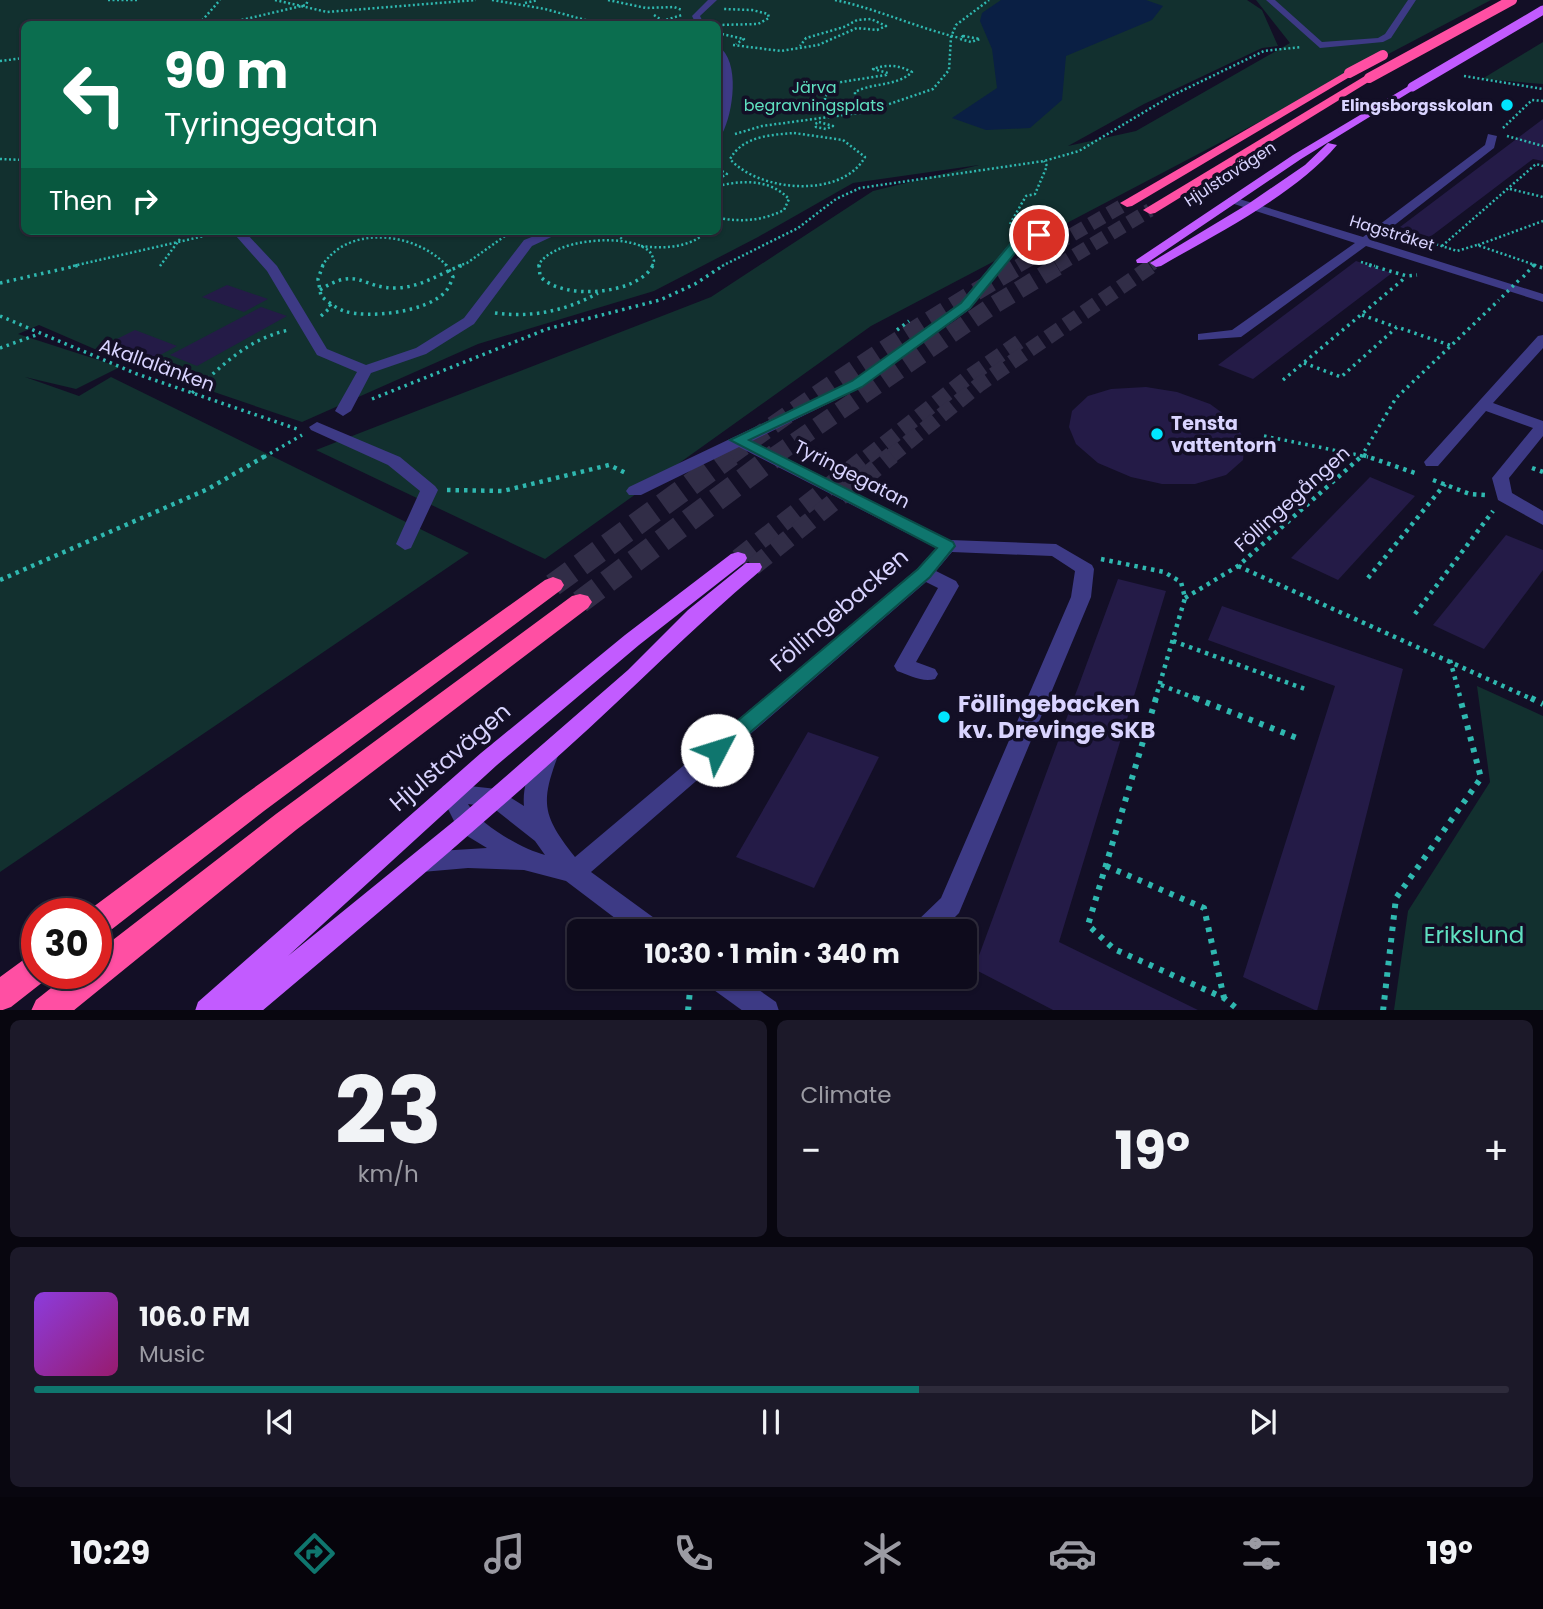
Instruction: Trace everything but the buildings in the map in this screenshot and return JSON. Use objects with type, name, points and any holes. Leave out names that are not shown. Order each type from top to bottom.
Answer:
[{"type":"highway","points":[[1150,210],[1369,78],[1512,0]]},
{"type":"highway","points":[[1127,203],[1391,51]]},
{"type":"highway","points":[[112,911],[254,803],[553,585]]},
{"type":"highway","points":[[112,959],[286,822],[580,602]]},
{"type":"highway","points":[[0,996],[21,980]]},
{"type":"highway","points":[[47,1010],[74,989]]},
{"type":"main road","name":"Hjulstavägen","points":[[1346,129],[1317,160],[1252,206],[1148,262],[1232,200],[1412,87],[1543,10]]},
{"type":"main road","name":"Hjulstavägen","points":[[208,1010],[451,793],[632,640],[745,563],[635,675],[548,753],[422,862],[241,1010]]},
{"type":"street","points":[[1270,0],[1320,45],[1370,43],[1380,40],[1388,36],[1412,0]]},
{"type":"street","points":[[698,21],[696,16],[710,3]]},
{"type":"street","points":[[721,56],[729,75],[726,118],[721,134]]},
{"type":"street","points":[[1203,337],[1236,334],[1384,228],[1490,146],[1492,136]]},
{"type":"street","name":"Hagstråket","points":[[1232,200],[1543,298]]},
{"type":"street","points":[[242,236],[272,269],[322,352],[365,370],[421,351],[469,321],[528,243],[548,235]]},
{"type":"street","points":[[635,491],[857,384],[965,306],[1015,246],[1039,235]]},
{"type":"street","points":[[1432,462],[1543,339]]},
{"type":"street","points":[[343,411],[365,370]]},
{"type":"street","points":[[1483,405],[1543,426],[1500,478],[1504,496],[1543,519]]},
{"type":"street","points":[[312,430],[394,461],[429,490],[405,544]]},
{"type":"street","name":"Tyringegatan","points":[[737,440],[947,546]]},
{"type":"street","points":[[936,919],[950,905],[1081,597],[1085,569],[1056,550],[947,546]]},
{"type":"street","name":"Föllingebacken","points":[[573,873],[924,573],[947,546]]},
{"type":"street","points":[[924,573],[949,586],[904,666],[928,674]]},
{"type":"street","points":[[543,834],[533,803],[534,791],[548,753]]},
{"type":"street","points":[[451,793],[497,798],[543,834],[573,873],[636,919]]},
{"type":"street","points":[[451,793],[467,824],[526,860]]},
{"type":"street","points":[[422,862],[468,858],[526,860],[573,873]]},
{"type":"street","points":[[735,989],[766,1010]]},
{"type":"path","points":[[108,0],[139,0]]},
{"type":"path","points":[[202,21],[220,0]]},
{"type":"path","points":[[275,0],[327,12],[476,0]]},
{"type":"path","points":[[237,21],[303,6],[308,0]]},
{"type":"path","points":[[492,0],[592,21]]},
{"type":"path","points":[[521,5],[538,0]]},
{"type":"path","points":[[608,0],[646,8],[674,7],[682,12],[699,13]]},
{"type":"path","points":[[835,0],[885,13],[951,37],[972,36],[981,39],[968,42],[960,38]]},
{"type":"path","points":[[721,134],[866,112],[933,89],[948,70],[951,37],[956,25],[989,0]]},
{"type":"path","points":[[710,3],[760,11],[769,18],[757,24],[731,22],[721,24]]},
{"type":"path","points":[[654,15],[662,21],[679,17],[682,12]]},
{"type":"path","points":[[732,45],[781,51],[818,45],[857,29],[866,27],[877,30],[886,26],[871,19],[857,20],[844,27],[806,38],[800,46]]},
{"type":"path","points":[[343,411],[454,364],[547,329],[660,300],[695,284],[734,258],[798,228],[836,200],[860,188],[1044,161],[1079,151],[1171,96],[1264,51],[1320,45]]},
{"type":"path","points":[[0,61],[21,58]]},
{"type":"path","points":[[837,109],[855,102],[855,92],[860,88],[901,81],[912,72],[904,67],[885,65],[873,69],[887,73],[886,75],[835,83],[835,89],[825,96],[825,102],[844,115]]},
{"type":"path","points":[[1485,81],[1543,89]]},
{"type":"path","points":[[1543,101],[1532,100],[1501,131],[1510,139],[1543,147]]},
{"type":"path","points":[[815,119],[819,122]]},
{"type":"path","points":[[721,170],[726,173],[737,170],[760,181],[779,184],[823,184],[856,173],[864,165],[865,157],[860,149],[833,137],[794,133],[774,135],[742,144],[733,151],[730,159],[737,170]]},
{"type":"path","points":[[1492,136],[1543,147]]},
{"type":"path","points":[[0,159],[21,160]]},
{"type":"path","points":[[1010,224],[1026,196],[1035,194],[1048,166],[1044,161]]},
{"type":"path","points":[[1442,246],[1536,164],[1543,166]]},
{"type":"path","points":[[721,178],[727,176],[726,173]]},
{"type":"path","points":[[721,180],[726,184]]},
{"type":"path","points":[[721,185],[753,183],[777,188],[789,199],[789,205],[784,210],[764,219],[733,221],[721,219]]},
{"type":"path","points":[[1509,188],[1543,197]]},
{"type":"path","points":[[1384,228],[1457,251],[1543,221]]},
{"type":"path","points":[[160,265],[180,235]]},
{"type":"path","points":[[0,283],[212,235]]},
{"type":"path","points":[[320,290],[337,279],[353,277],[404,288],[420,285],[450,268],[467,263],[505,235]]},
{"type":"path","points":[[618,235],[624,241],[637,245],[666,247],[695,241],[703,235]]},
{"type":"path","points":[[380,236],[414,243],[450,268],[453,277],[446,291],[427,302],[396,312],[370,315],[344,311],[321,296],[318,278],[328,260],[337,251],[365,238],[380,236]]},
{"type":"path","points":[[598,293],[561,289],[548,284],[540,276],[538,267],[542,259],[552,251],[584,241],[631,243]]},
{"type":"path","points":[[482,305],[492,312],[509,315],[557,309],[584,301],[598,293],[633,285],[653,271],[655,262],[652,255],[637,245]]},
{"type":"path","points":[[1477,245],[1543,268]]},
{"type":"path","name":"Föllingegången","points":[[1185,598],[1238,566],[1363,455],[1396,398],[1534,265]]},
{"type":"path","points":[[1283,380],[1407,276]]},
{"type":"path","points":[[1361,315],[1452,346]]},
{"type":"path","name":"Akallalänken","points":[[0,316],[137,374],[312,430]]},
{"type":"path","points":[[897,330],[908,321]]},
{"type":"path","points":[[1304,363],[1341,377],[1397,327]]},
{"type":"path","points":[[192,393],[219,369],[226,358],[250,341],[267,333],[307,328]]},
{"type":"path","points":[[0,348],[39,334]]},
{"type":"path","points":[[0,579],[208,489],[312,430]]},
{"type":"path","points":[[1264,436],[1363,455]]},
{"type":"path","points":[[429,490],[503,491],[609,464],[626,471]]},
{"type":"path","points":[[1368,578],[1445,484]]},
{"type":"path","points":[[1415,614],[1504,496]]},
{"type":"path","points":[[1056,550],[1164,572],[1181,582],[1185,598],[1088,925],[1114,949],[1224,998],[1240,1010]]},
{"type":"path","points":[[1238,566],[1543,704]]},
{"type":"path","points":[[1173,641],[1305,689]]},
{"type":"path","points":[[1383,1010],[1396,898],[1480,778],[1450,660]]},
{"type":"path","points":[[1161,685],[1297,738]]},
{"type":"path","points":[[1106,866],[1204,908],[1224,998]]},
{"type":"path","points":[[688,1010],[690,989]]},
{"type":"green space","name":"Järva begravningsplats","points":[[0,0],[1247,0],[1262,10],[1278,46],[1262,48],[1144,104],[1068,146],[1136,131],[1290,43],[1256,0],[1491,0],[871,326],[545,559],[316,450],[711,297],[873,191],[979,165],[853,183],[758,237],[654,291],[478,344],[302,422],[120,360],[39,325],[18,334],[120,367],[76,389],[25,377],[79,396],[111,377],[469,553],[0,872]]},
{"type":"green space","points":[[1543,42],[1543,84],[1482,79]]},
{"type":"green space","name":"Erikslund","points":[[1477,686],[1543,716],[1543,1010],[1394,1010],[1408,911],[1490,782]]},
{"type":"water","points":[[1001,0],[1146,0],[1163,6],[1152,20],[1066,56],[1062,100],[1030,128],[986,130],[952,118],[997,88],[992,49],[980,21],[982,13]]},
{"type":"tunnel","points":[[1018,266],[1127,203]]},
{"type":"tunnel","points":[[1057,266],[1150,210]]},
{"type":"tunnel","points":[[729,457],[873,357],[1021,265]]},
{"type":"tunnel","points":[[773,457],[989,308],[1060,265]]},
{"type":"tunnel","points":[[890,457],[980,384],[1153,265]]},
{"type":"tunnel","points":[[867,457],[967,378],[1025,338]]},
{"type":"tunnel","points":[[553,585],[731,455]]},
{"type":"tunnel","points":[[580,602],[776,455]]},
{"type":"tunnel","points":[[738,558],[869,455]]},
{"type":"tunnel","points":[[753,567],[892,455]]},
{"type":"place","name":"Elingsborgsskolan","points":[[1507,105]]},
{"type":"place","name":"Tensta vattentorn","points":[[1157,434]]},
{"type":"place","name":"Föllingebacken kv. Drevinge SKB","points":[[944,717]]},
{"type":"route","points":[[717,750],[924,573],[947,546],[737,440],[857,384],[965,306],[1015,246],[1039,235]]}]
